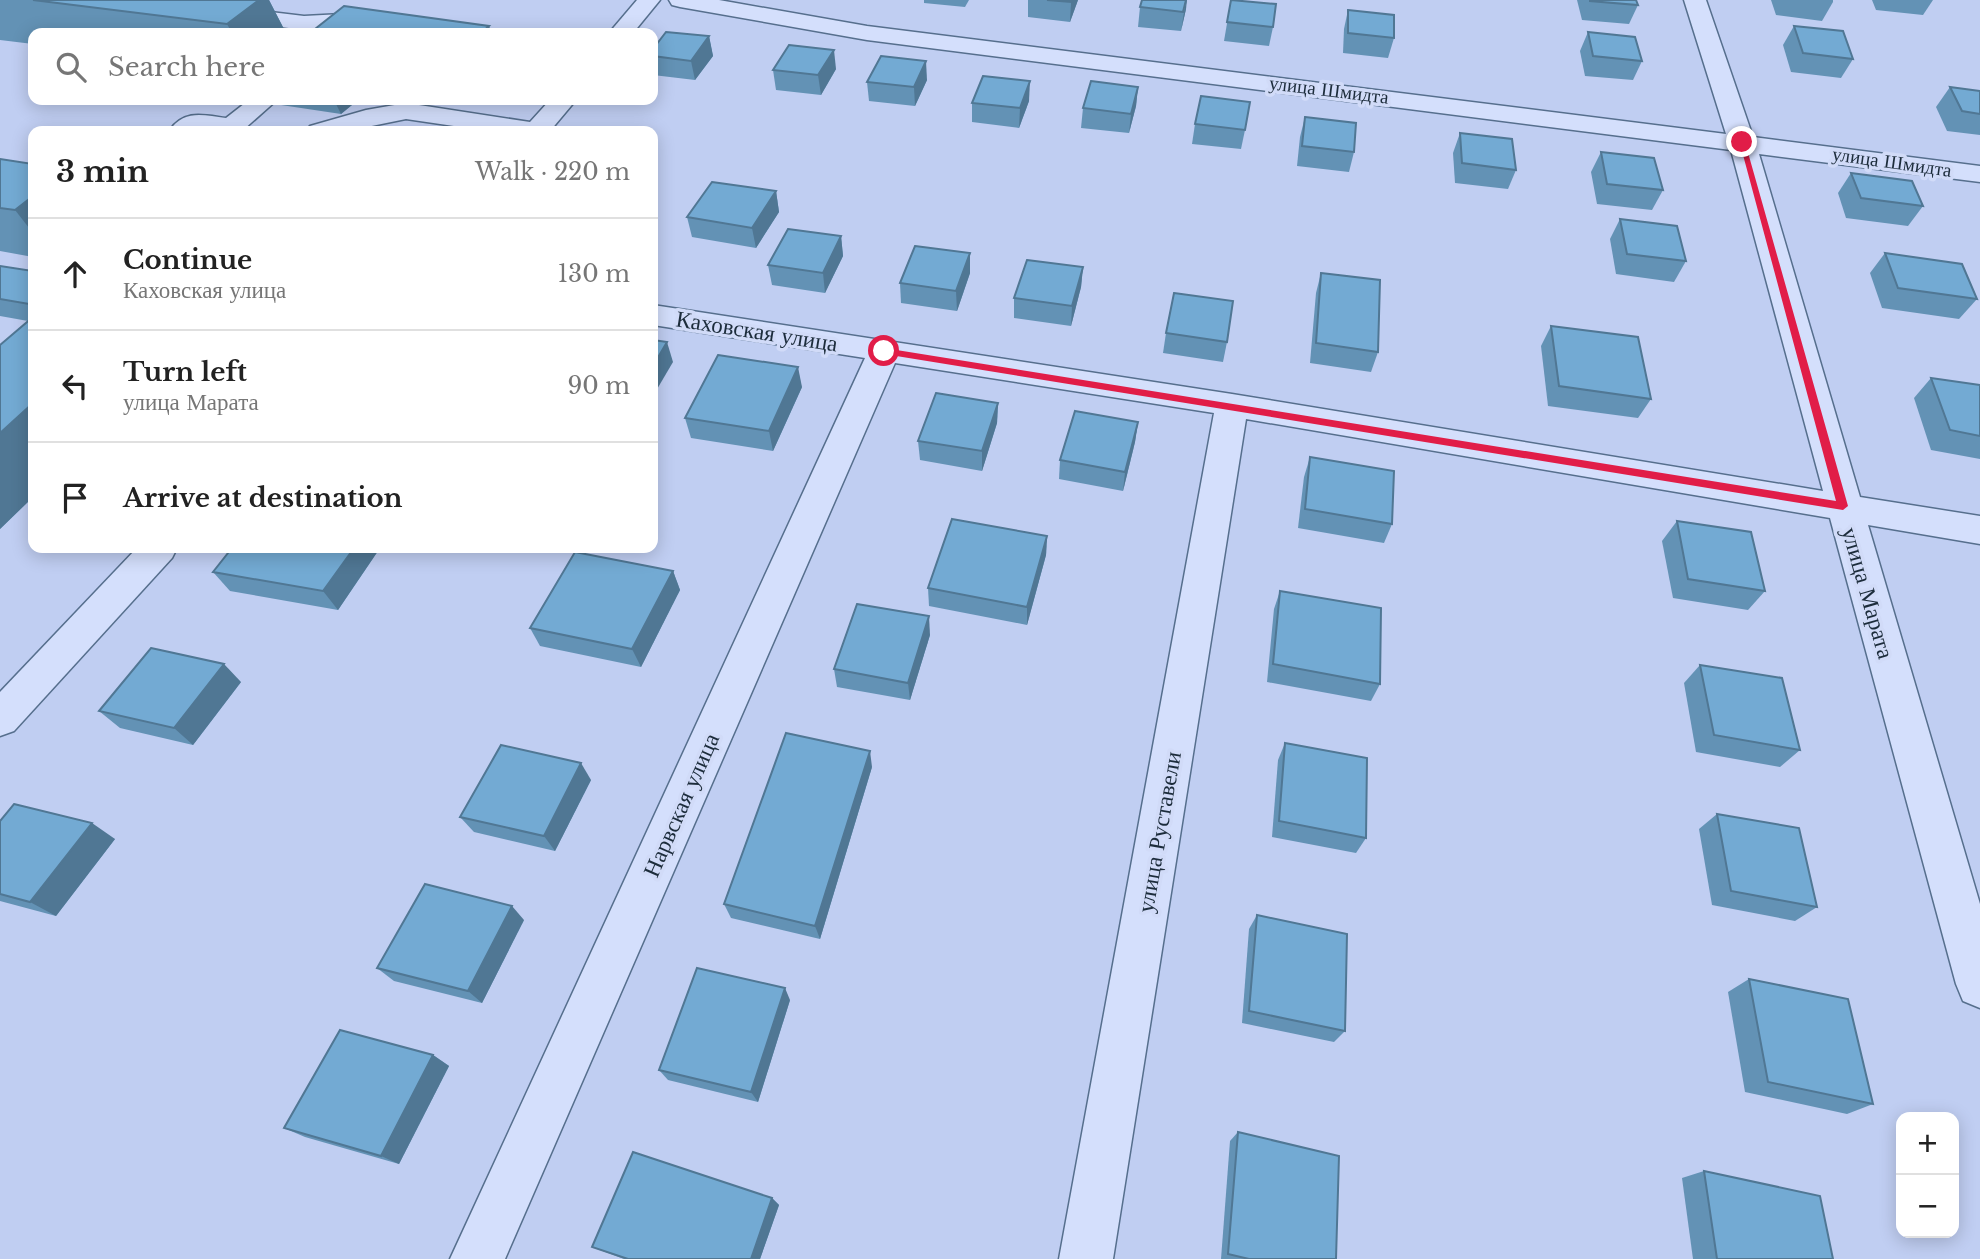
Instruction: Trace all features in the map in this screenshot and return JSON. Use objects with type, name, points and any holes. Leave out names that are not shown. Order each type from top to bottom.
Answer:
[{"type":"street","points":[[353,27],[385,0]]},
{"type":"street","points":[[625,28],[649,0]]},
{"type":"street","name":"улица Шмидта","points":[[680,0],[867,33],[1980,174]]},
{"type":"street","name":"улица Марата","points":[[1695,0],[1742,142],[1980,984]]},
{"type":"street","points":[[210,12],[372,28]]},
{"type":"street","points":[[232,126],[258,105]]},
{"type":"street","points":[[541,126],[559,105]]},
{"type":"street","points":[[336,126],[406,111],[504,126]]},
{"type":"street","points":[[188,126],[194,121],[225,126]]},
{"type":"street","name":"Каховская улица","points":[[658,316],[1232,405],[1980,530]]},
{"type":"street","name":"Нарвская улица","points":[[477,1259],[884,351]]},
{"type":"street","name":"улица Руставели","points":[[1086,1259],[1232,405]]},
{"type":"street","points":[[0,719],[154,553]]},
{"type":"building","points":[[33,0],[259,0],[227,24]]},
{"type":"building","points":[[1142,0],[1186,0],[1183,12],[1140,7]]},
{"type":"building","points":[[1231,0],[1276,4],[1273,27],[1227,22]]},
{"type":"building","points":[[1636,0],[1638,5],[1590,1]]},
{"type":"building","points":[[344,6],[489,26],[487,28],[316,28]]},
{"type":"building","points":[[1348,10],[1394,15],[1394,38],[1348,33]]},
{"type":"building","points":[[1794,26],[1843,31],[1853,59],[1803,53]]},
{"type":"building","points":[[666,32],[709,36],[691,61],[658,57],[658,42]]},
{"type":"building","points":[[1588,32],[1635,37],[1642,61],[1593,56]]},
{"type":"building","points":[[789,45],[834,50],[818,75],[773,70]]},
{"type":"building","points":[[881,56],[926,61],[914,87],[867,82]]},
{"type":"building","points":[[983,76],[1030,81],[1020,108],[972,103]]},
{"type":"building","points":[[1091,81],[1138,87],[1131,114],[1083,108]]},
{"type":"building","points":[[1950,87],[1980,91],[1980,114],[1962,111]]},
{"type":"building","points":[[1201,96],[1250,102],[1245,130],[1195,124]]},
{"type":"building","points":[[1305,117],[1356,123],[1354,152],[1302,146]]},
{"type":"building","points":[[1460,133],[1512,139],[1516,170],[1462,163]]},
{"type":"building","points":[[1601,152],[1654,158],[1663,190],[1607,184]]},
{"type":"building","points":[[0,159],[28,163],[28,200],[15,210],[0,208]]},
{"type":"building","points":[[1851,173],[1912,181],[1923,206],[1861,198]]},
{"type":"building","points":[[712,182],[776,191],[752,228],[687,217]]},
{"type":"building","points":[[1620,219],[1677,226],[1686,261],[1627,254]]},
{"type":"building","points":[[788,229],[841,236],[823,273],[768,265]]},
{"type":"building","points":[[915,246],[970,253],[956,291],[900,283]]},
{"type":"building","points":[[1885,253],[1962,264],[1977,299],[1898,288]]},
{"type":"building","points":[[1027,260],[1083,267],[1072,306],[1014,298]]},
{"type":"building","points":[[0,266],[28,270],[28,304],[0,299]]},
{"type":"building","points":[[1321,273],[1380,280],[1378,352],[1316,343]]},
{"type":"building","points":[[1174,293],[1233,301],[1227,342],[1166,333]]},
{"type":"building","points":[[28,321],[28,408],[0,433],[0,345]]},
{"type":"building","points":[[1551,326],[1638,337],[1651,399],[1559,386]]},
{"type":"building","points":[[658,341],[667,342],[658,357]]},
{"type":"building","points":[[718,355],[798,367],[769,431],[685,418]]},
{"type":"building","points":[[1931,378],[1980,385],[1980,436],[1950,430]]},
{"type":"building","points":[[936,393],[998,403],[982,451],[918,441]]},
{"type":"building","points":[[1075,411],[1138,422],[1125,472],[1060,460]]},
{"type":"building","points":[[1310,457],[1394,471],[1392,524],[1305,509]]},
{"type":"building","points":[[952,519],[1047,536],[1027,607],[928,588]]},
{"type":"building","points":[[1677,521],[1751,532],[1765,591],[1688,579]]},
{"type":"building","points":[[228,553],[350,553],[323,591],[213,572]]},
{"type":"building","points":[[574,553],[673,571],[632,649],[530,628]]},
{"type":"building","points":[[1280,591],[1381,608],[1380,684],[1273,664]]},
{"type":"building","points":[[857,604],[929,616],[908,683],[834,669]]},
{"type":"building","points":[[151,648],[224,664],[174,728],[99,711]]},
{"type":"building","points":[[1700,665],[1782,678],[1800,750],[1714,735]]},
{"type":"building","points":[[786,733],[870,751],[815,926],[724,904]]},
{"type":"building","points":[[1285,743],[1367,758],[1366,838],[1279,821]]},
{"type":"building","points":[[501,745],[581,763],[544,836],[460,817]]},
{"type":"building","points":[[14,804],[92,823],[30,902],[0,894],[0,821]]},
{"type":"building","points":[[1717,814],[1799,828],[1817,907],[1731,891]]},
{"type":"building","points":[[425,884],[512,906],[468,991],[377,968]]},
{"type":"building","points":[[1257,915],[1347,934],[1345,1031],[1249,1011]]},
{"type":"building","points":[[697,968],[785,988],[751,1092],[659,1070]]},
{"type":"building","points":[[1749,979],[1848,999],[1873,1104],[1768,1082]]},
{"type":"building","points":[[340,1030],[433,1055],[381,1156],[284,1128]]},
{"type":"building","points":[[1238,1132],[1339,1156],[1336,1259],[1249,1259],[1228,1254]]},
{"type":"building","points":[[633,1152],[772,1198],[751,1259],[628,1259],[592,1247]]},
{"type":"building","points":[[1704,1171],[1820,1196],[1833,1259],[1717,1259]]},
{"type":"route","points":[[884,351],[1232,405],[1843,506],[1742,142]]}]
